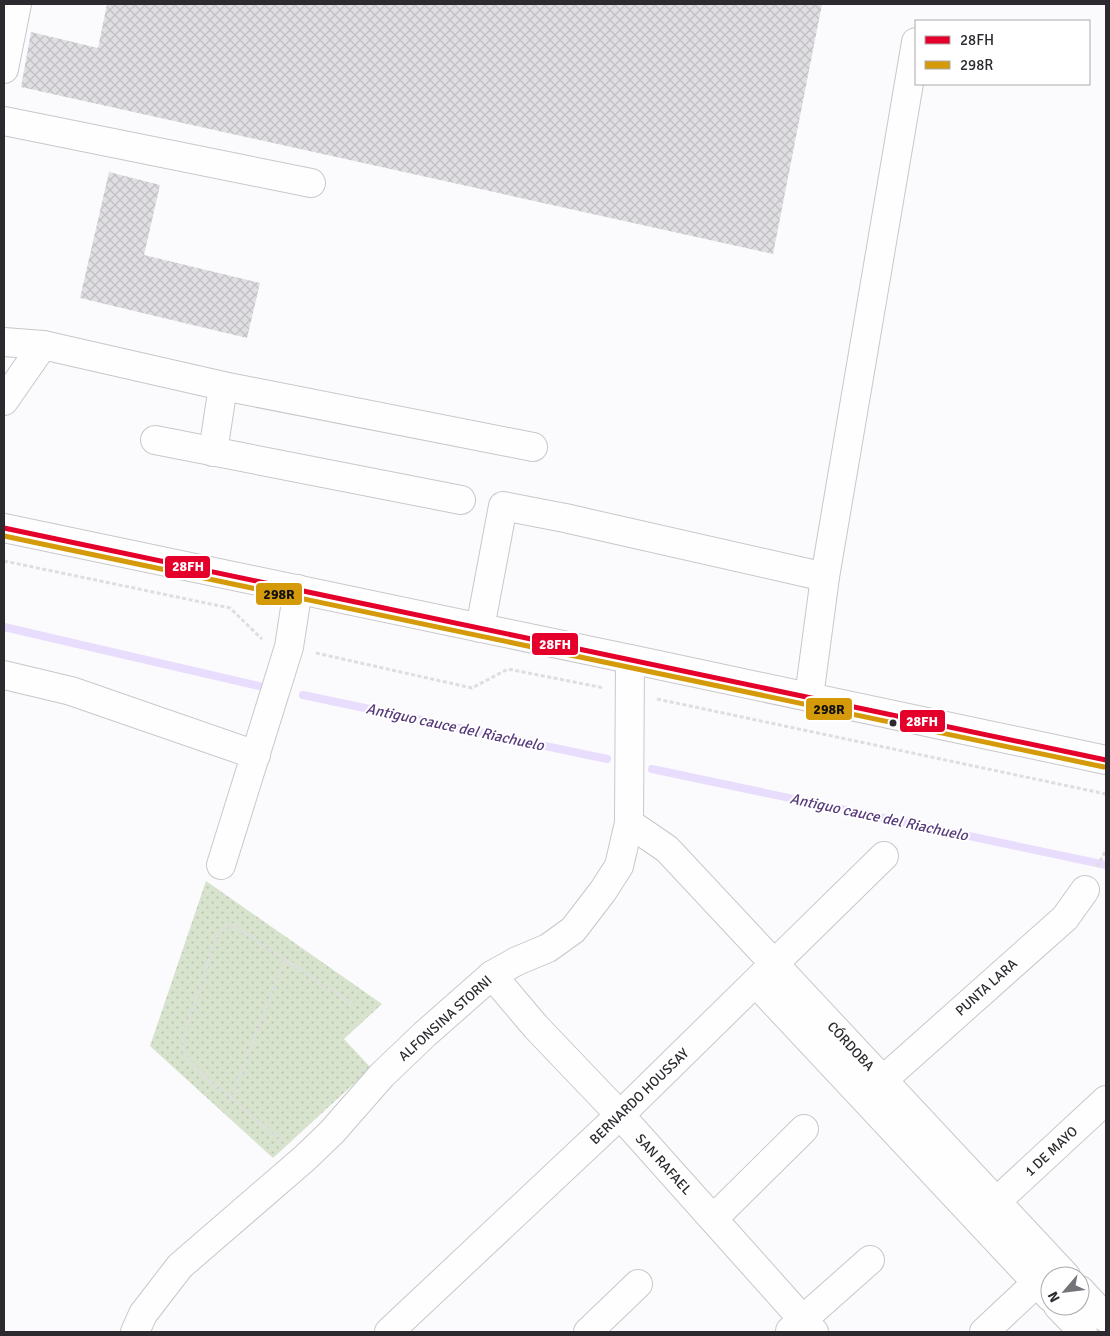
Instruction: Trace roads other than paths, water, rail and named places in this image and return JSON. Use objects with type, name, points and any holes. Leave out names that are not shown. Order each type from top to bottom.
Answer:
[{"type":"street","points":[[4,69],[17,4]]},
{"type":"street","points":[[809,697],[825,577],[915,48]]},
{"type":"street","points":[[4,120],[311,183]]},
{"type":"street","points":[[4,342],[42,345],[223,386],[533,447]]},
{"type":"street","points":[[4,401],[42,345]]},
{"type":"street","points":[[213,452],[223,386]]},
{"type":"street","points":[[155,440],[461,500]]},
{"type":"street","points":[[480,628],[503,506],[565,518],[825,577]]},
{"type":"street","points":[[4,528],[1106,760]]},
{"type":"street","points":[[221,865],[289,647],[298,589]]},
{"type":"street","name":"ALFONSINA STORNI","points":[[135,1332],[143,1314],[180,1266],[305,1158],[332,1132],[382,1075],[492,975],[517,961],[548,948],[573,930],[603,891],[619,866],[629,823],[630,659]]},
{"type":"street","points":[[4,675],[71,691],[256,755]]},
{"type":"street","name":"CÓRDOBA","points":[[629,823],[667,849],[997,1202],[1042,1266]]},
{"type":"street","name":"BERNARDO HOUSSAY","points":[[389,1332],[620,1115],[884,856]]},
{"type":"street","name":"PUNTA LARA","points":[[883,1080],[1064,918],[1085,890]]},
{"type":"street","name":"SAN RAFAEL","points":[[492,975],[536,1027],[620,1115],[712,1219],[802,1328]]},
{"type":"street","points":[[756,983],[1040,1268]]},
{"type":"street","name":"1 DE MAYO","points":[[997,1202],[1106,1100]]},
{"type":"street","points":[[712,1219],[804,1129]]},
{"type":"street","points":[[802,1328],[870,1260]]},
{"type":"street","points":[[588,1332],[638,1284]]},
{"type":"street","points":[[984,1332],[1040,1289]]},
{"type":"street","points":[[1090,1301],[1106,1318]]},
{"type":"street","points":[[1068,1316],[1083,1332]]},
{"type":"waterway","name":"Antiguo cauce del Riachuelo","points":[[4,627],[259,686]]},
{"type":"waterway","name":"Antiguo cauce del Riachuelo","points":[[303,695],[607,759]]},
{"type":"waterway","name":"Antiguo cauce del Riachuelo","points":[[652,769],[1106,865]]}]
